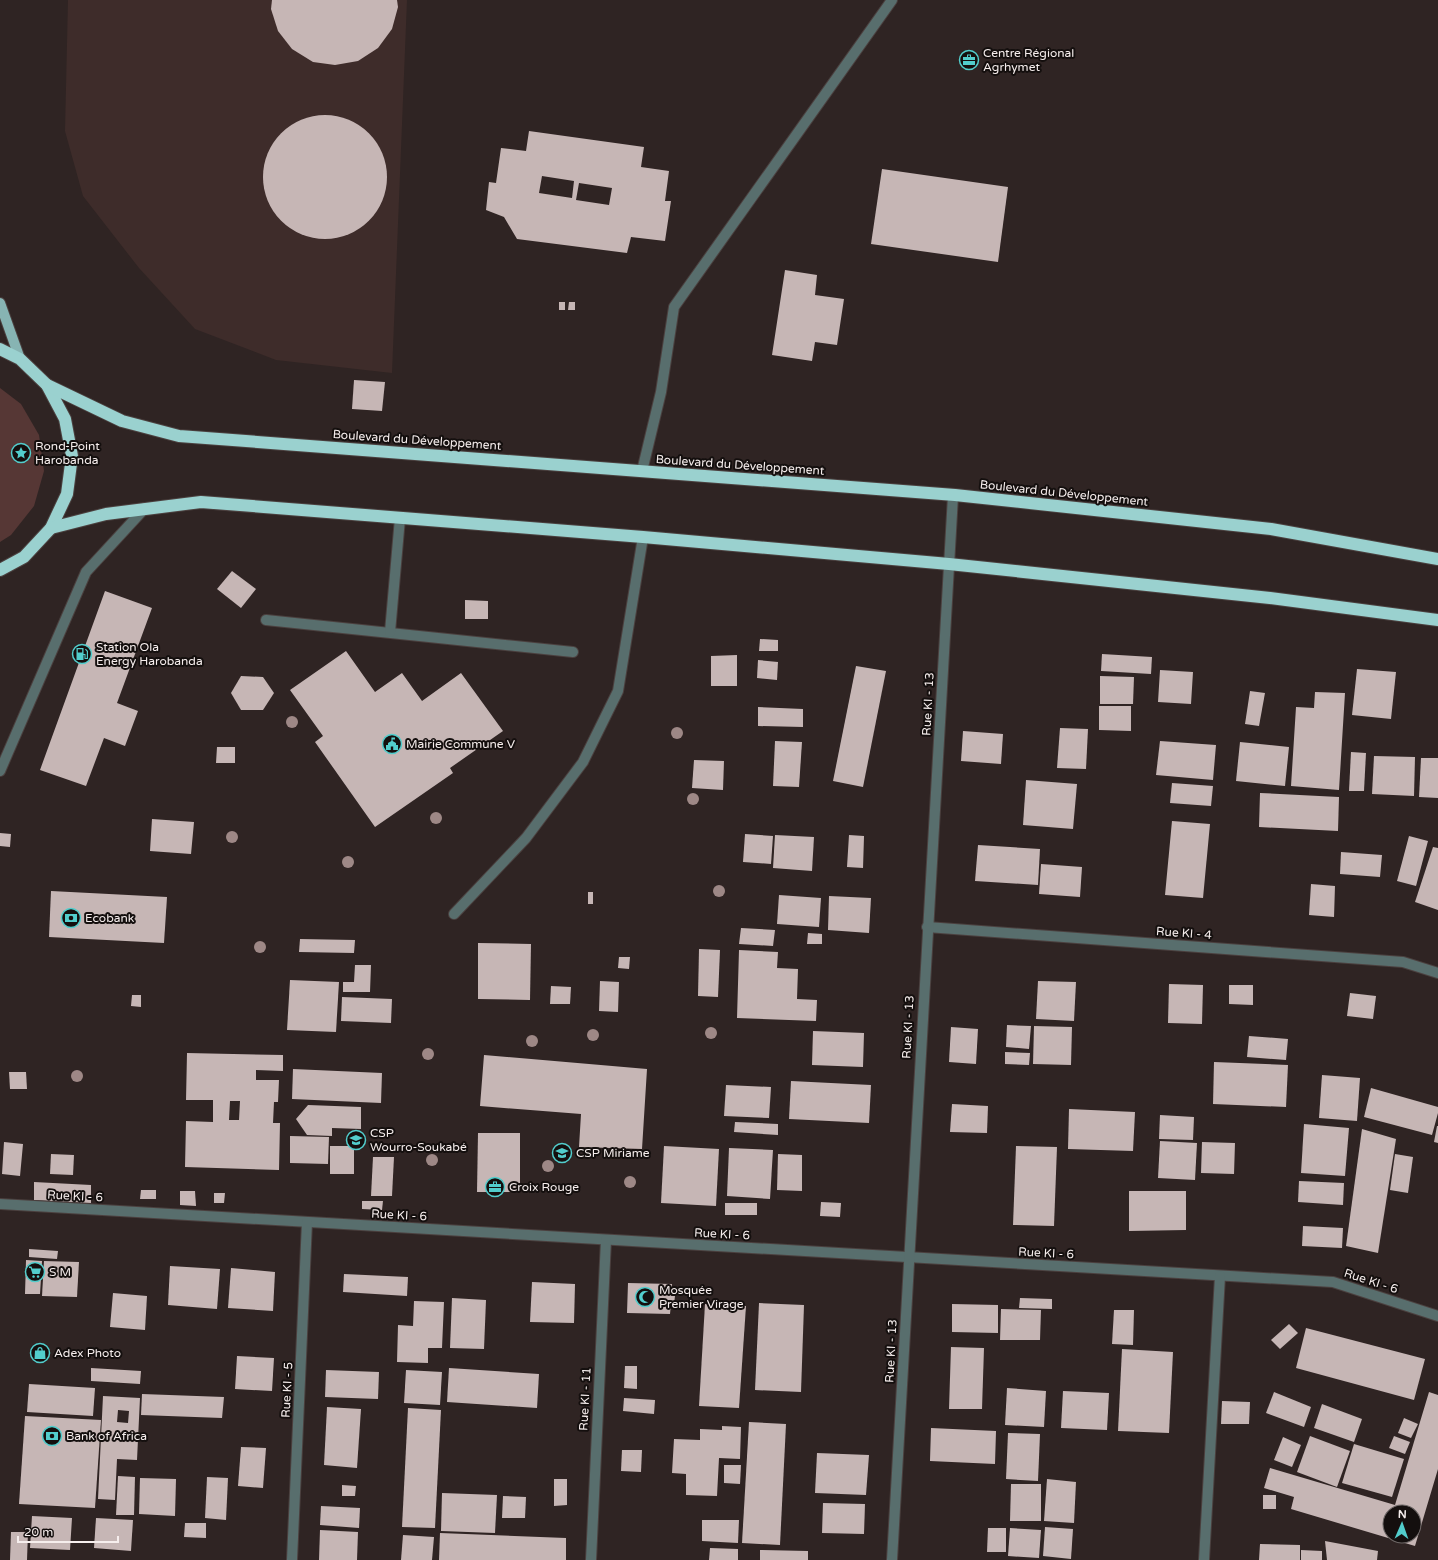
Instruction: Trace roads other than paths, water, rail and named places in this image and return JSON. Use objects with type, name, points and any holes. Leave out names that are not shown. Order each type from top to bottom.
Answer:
[{"type":"highway","points":[[0,349],[20,359],[47,386],[65,419],[72,456],[67,494],[51,528],[24,557],[0,570]]},
{"type":"highway","name":"Boulevard du Développement","points":[[47,386],[122,421],[179,436],[952,496],[1271,529],[1438,559]]},
{"type":"highway","points":[[51,528],[106,514],[201,502],[643,537],[949,564],[1270,598],[1438,620]]},
{"type":"main road","points":[[0,303],[20,359]]},
{"type":"street","points":[[642,471],[661,392],[674,307],[892,0]]},
{"type":"street","name":"Rue KI - 13","points":[[892,1560],[952,496]]},
{"type":"street","points":[[0,771],[86,572],[145,508]]},
{"type":"street","points":[[390,632],[400,518]]},
{"type":"street","points":[[454,914],[526,838],[583,762],[618,691],[643,537]]},
{"type":"street","points":[[266,620],[573,652]]},
{"type":"street","name":"Rue KI - 4","points":[[927,927],[1403,962],[1438,974]]},
{"type":"street","name":"Rue KI - 6","points":[[0,1204],[1333,1282],[1438,1316]]},
{"type":"street","name":"Rue KI - 5","points":[[292,1560],[307,1222]]},
{"type":"street","name":"Rue KI - 11","points":[[591,1560],[606,1240]]},
{"type":"street","points":[[1204,1560],[1220,1276]]},
{"type":"place","name":"Centre Régional Agrhymet","points":[[969,60]]},
{"type":"place","name":"Rond-Point Harobanda","points":[[21,453]]},
{"type":"place","name":"Station Ola Energy Harobanda","points":[[82,654]]},
{"type":"place","name":"Mairie Commune V","points":[[392,744]]},
{"type":"place","name":"Ecobank","points":[[71,918]]},
{"type":"place","name":"CSP Wourro-Soukabé","points":[[356,1140]]},
{"type":"place","name":"CSP Miriame","points":[[562,1153]]},
{"type":"place","name":"Croix Rouge","points":[[495,1187]]},
{"type":"place","name":"S M","points":[[35,1272]]},
{"type":"place","name":"Mosquée Premier Virage","points":[[645,1297]]},
{"type":"place","name":"Adex Photo","points":[[40,1353]]},
{"type":"place","name":"Bank of Africa","points":[[52,1436]]}]
